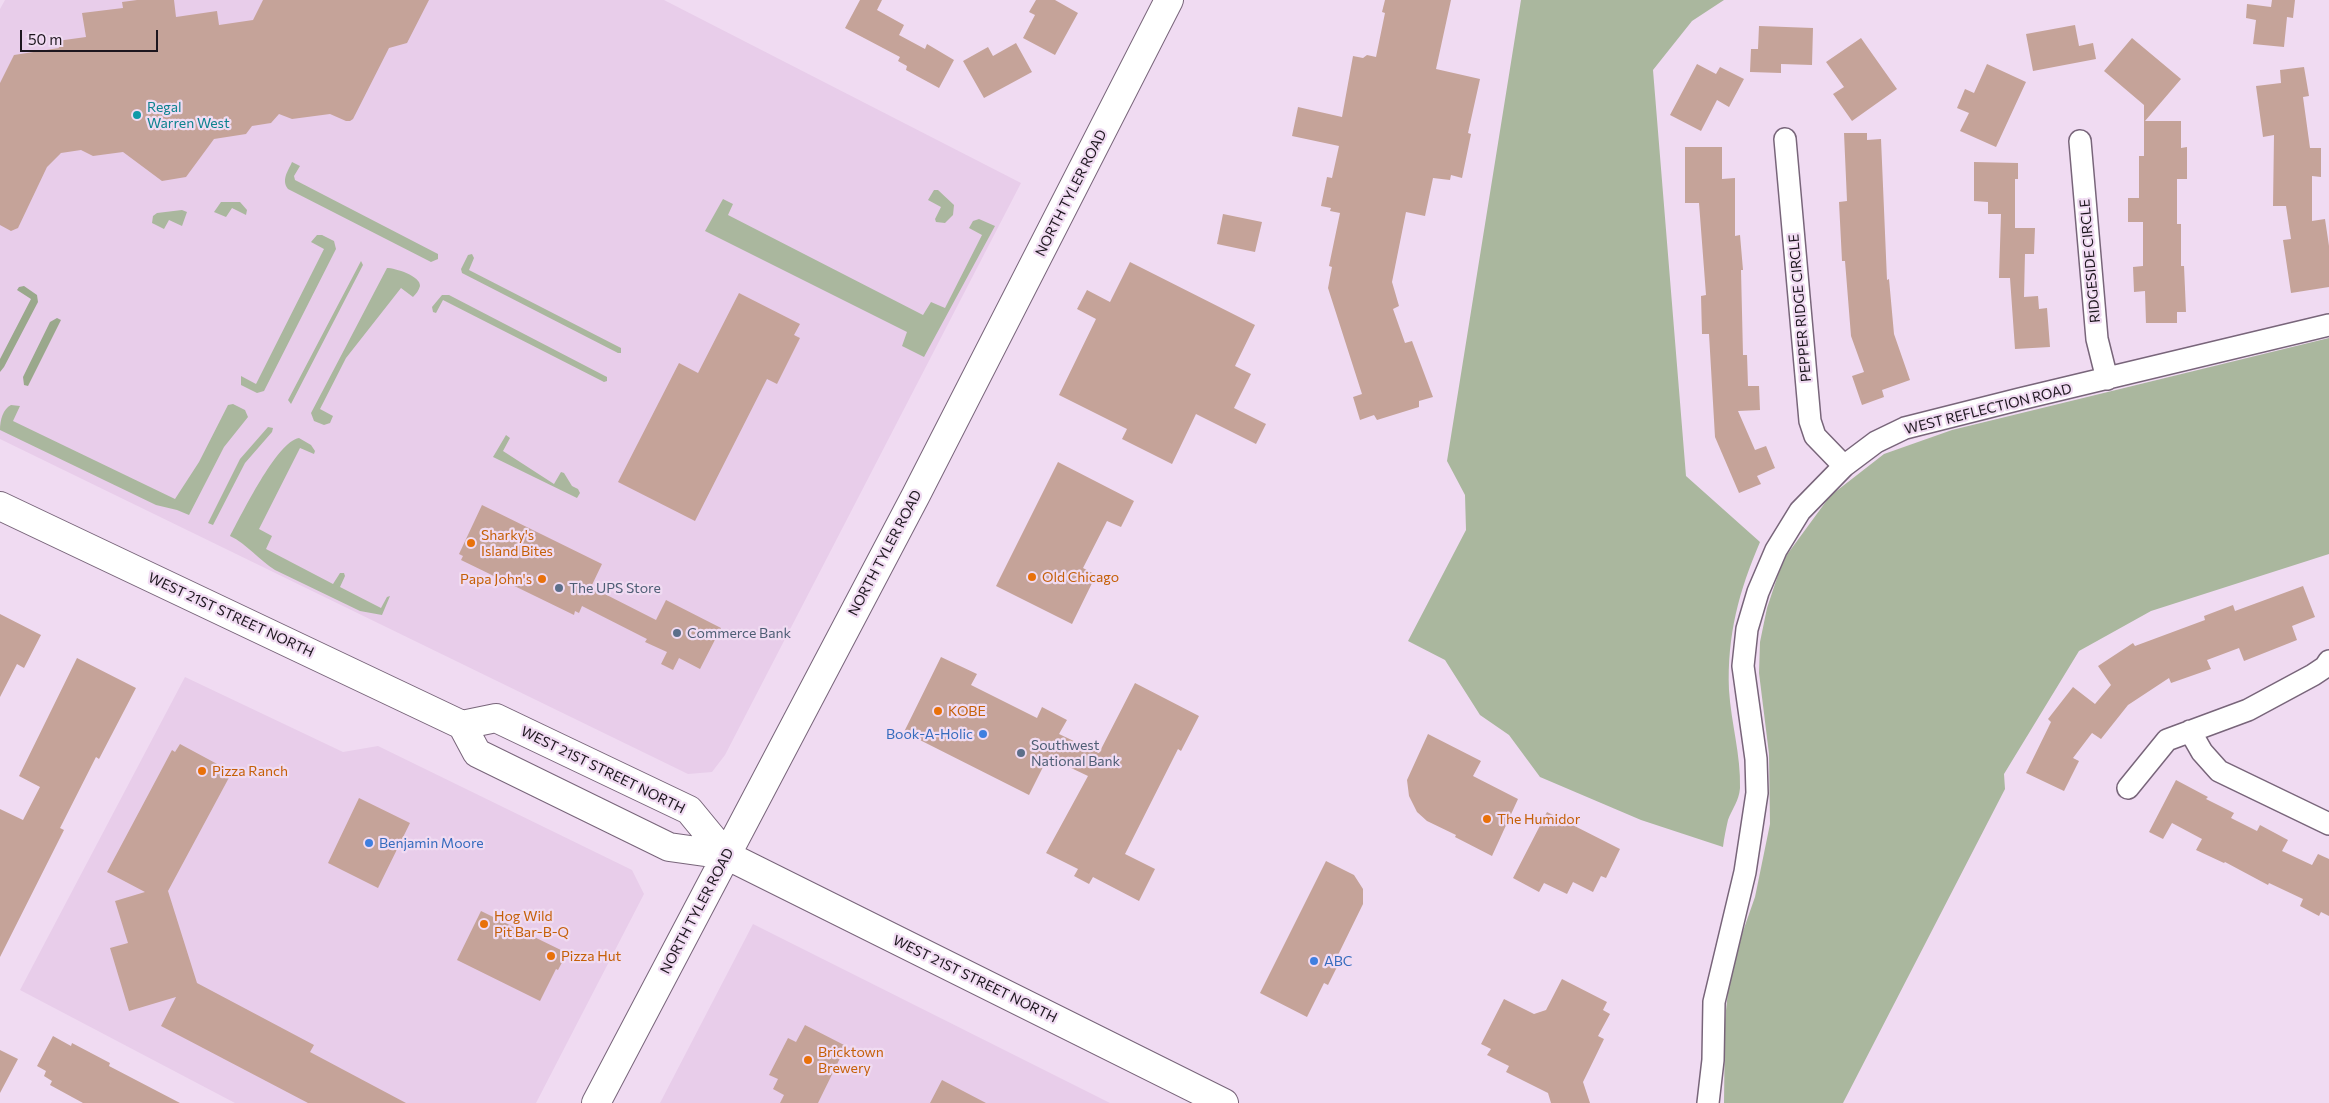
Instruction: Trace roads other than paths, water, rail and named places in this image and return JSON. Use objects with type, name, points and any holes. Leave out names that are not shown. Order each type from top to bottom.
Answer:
[{"type":"main road","name":"NORTH TYLER ROAD","points":[[596,1103],[916,496],[1169,0]]},
{"type":"main road","name":"WEST 21ST STREET NORTH","points":[[0,506],[462,725],[496,718],[689,810],[726,855]]},
{"type":"main road","name":"WEST 21ST STREET NORTH","points":[[462,725],[477,754],[669,847],[726,855],[1224,1103]]},
{"type":"street","name":"PEPPER RIDGE CIRCLE","points":[[1785,139],[1810,421],[1815,436],[1844,466]]},
{"type":"street","name":"RIDGESIDE CIRCLE","points":[[2080,141],[2096,339],[2107,379]]},
{"type":"street","name":"WEST REFLECTION ROAD","points":[[1708,1103],[1713,1060],[1714,1002],[1745,872],[1757,793],[1756,759],[1743,666],[1747,629],[1758,592],[1776,550],[1800,510],[1844,466],[1876,442],[1906,428],[2329,325]]},
{"type":"street","points":[[2128,788],[2167,740],[2248,710],[2313,675],[2325,667],[2329,661]]},
{"type":"street","points":[[2190,731],[2202,752],[2219,770],[2329,824]]},
{"type":"place","name":"Regal Warren West","points":[[137,115]]},
{"type":"place","name":"Sharky's Island Bites","points":[[471,543]]},
{"type":"place","name":"Old Chicago","points":[[1032,577]]},
{"type":"place","name":"Papa John's","points":[[542,579]]},
{"type":"place","name":"The UPS Store","points":[[559,588]]},
{"type":"place","name":"Commerce Bank","points":[[677,633]]},
{"type":"place","name":"KOBE","points":[[938,711]]},
{"type":"place","name":"Book-A-Holic","points":[[983,734]]},
{"type":"place","name":"Southwest National Bank","points":[[1021,753]]},
{"type":"place","name":"Pizza Ranch","points":[[202,771]]},
{"type":"place","name":"The Humidor","points":[[1487,819]]},
{"type":"place","name":"Benjamin Moore","points":[[369,843]]},
{"type":"place","name":"Hog Wild Pit Bar-B-Q","points":[[484,924]]},
{"type":"place","name":"Pizza Hut","points":[[551,956]]},
{"type":"place","name":"ABC","points":[[1314,961]]},
{"type":"place","name":"Bricktown Brewery","points":[[808,1060]]}]
